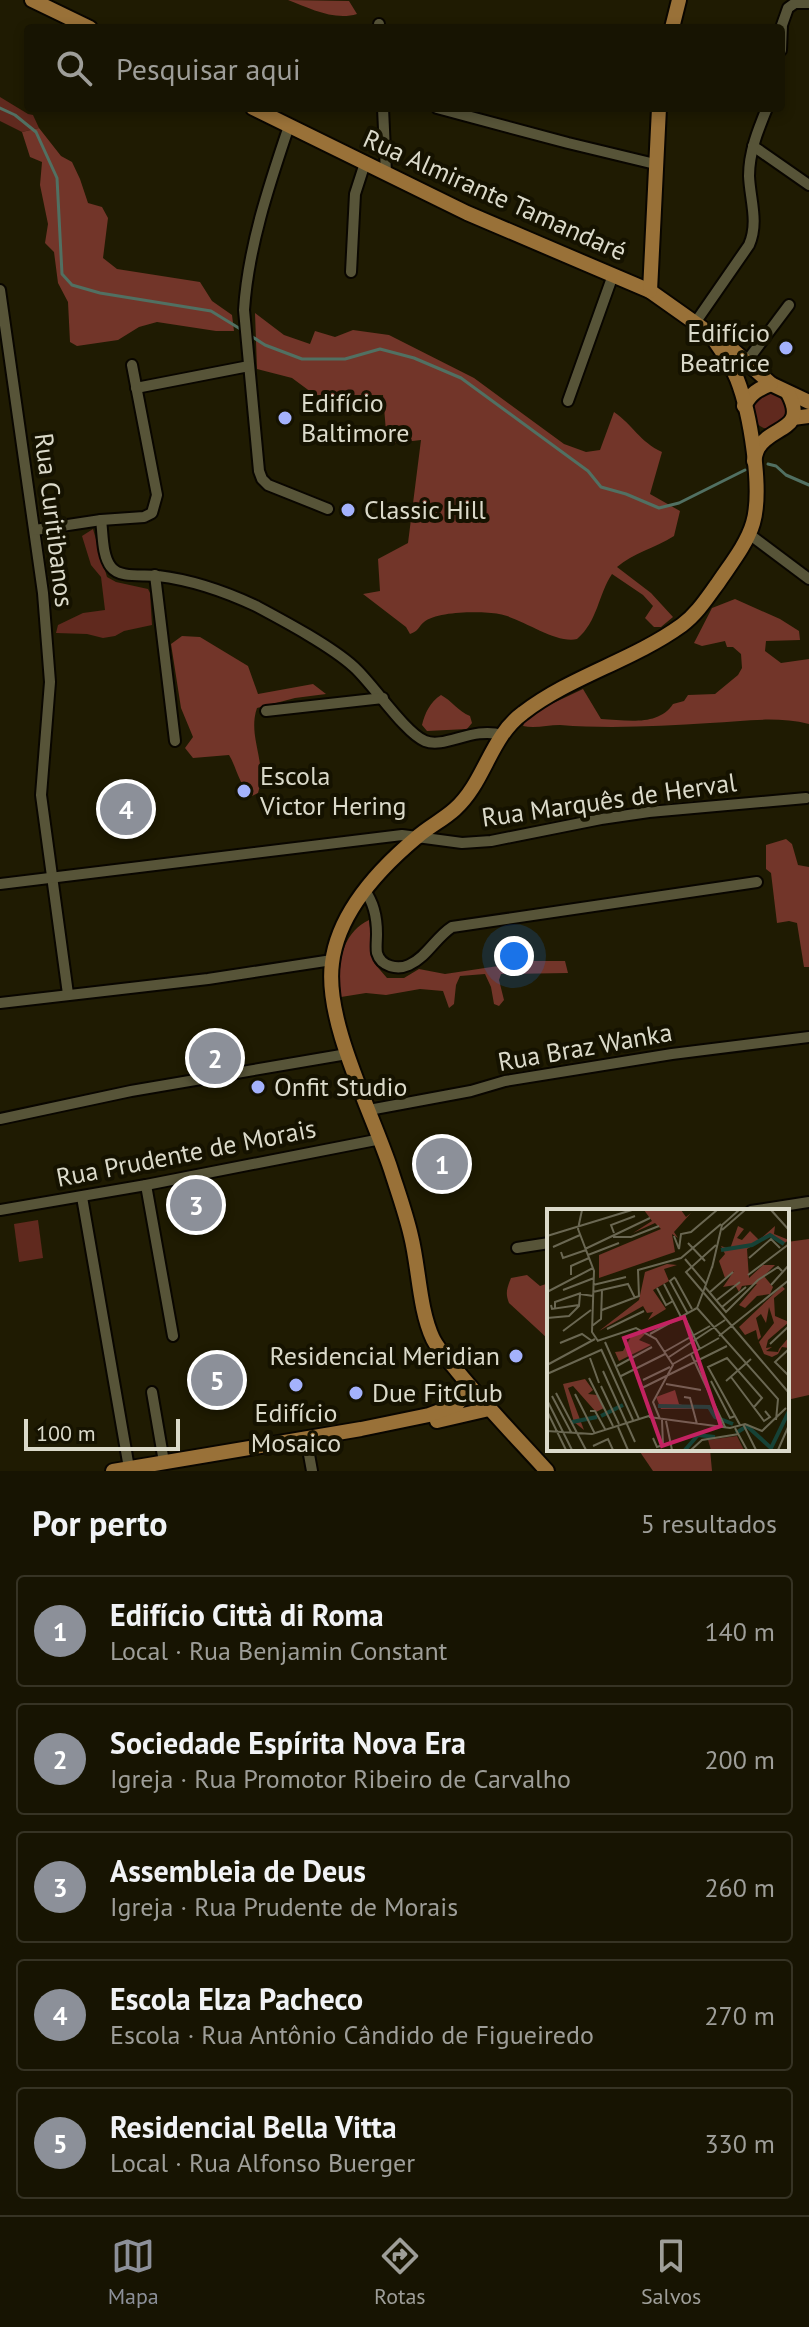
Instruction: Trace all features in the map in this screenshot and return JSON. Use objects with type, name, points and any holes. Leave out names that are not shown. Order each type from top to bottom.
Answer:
[{"type":"main road","points":[[32,0],[53,5],[84,24]]},
{"type":"main road","points":[[673,24],[679,0]]},
{"type":"main road","name":"Rua Almirante Tamandaré","points":[[261,112],[467,213],[650,291],[747,361],[771,384]]},
{"type":"main road","points":[[650,291],[659,112]]},
{"type":"main road","name":"Rua Almirante Tamandaré","points":[[712,337],[737,379],[744,406]]},
{"type":"main road","points":[[540,1469],[471,1388],[434,1340],[427,1323],[411,1236],[381,1139],[334,1013],[330,979],[332,960],[341,931],[365,891],[418,836],[441,821],[466,798],[502,735],[521,714],[550,693],[651,644],[684,624],[707,597],[749,534],[756,513],[758,492],[744,406],[749,395],[771,384],[809,402]]},
{"type":"main road","points":[[754,461],[758,447],[786,428],[793,418],[794,410],[788,393]]},
{"type":"main road","points":[[793,418],[809,416]]},
{"type":"main road","points":[[748,424],[766,434],[777,434]]},
{"type":"main road","points":[[113,1471],[361,1429],[442,1411],[456,1405],[471,1388]]},
{"type":"main road","points":[[361,1429],[393,1429],[489,1409]]},
{"type":"street","points":[[782,24],[788,8],[795,3],[809,3]]},
{"type":"street","points":[[383,112],[386,173]]},
{"type":"street","points":[[452,112],[655,164]]},
{"type":"street","points":[[695,323],[753,235],[755,221],[749,178],[753,146],[766,112]]},
{"type":"street","points":[[289,126],[245,286],[244,310],[259,471],[268,485],[328,509]]},
{"type":"street","points":[[753,146],[809,185]]},
{"type":"street","points":[[351,272],[355,194],[365,163]]},
{"type":"street","points":[[568,401],[613,275]]},
{"type":"street","name":"Rua Curitibanos","points":[[0,290],[35,530],[50,682],[41,795],[68,994]]},
{"type":"street","points":[[747,361],[789,305]]},
{"type":"street","points":[[35,530],[144,517],[152,513],[157,495],[132,365]]},
{"type":"street","points":[[136,388],[249,366]]},
{"type":"street","points":[[101,520],[106,557],[118,573],[155,575],[207,586],[270,614],[353,666],[408,729],[428,743],[489,731],[502,735]]},
{"type":"street","points":[[749,534],[809,579]]},
{"type":"street","points":[[155,575],[175,741]]},
{"type":"street","points":[[266,711],[383,698]]},
{"type":"street","name":"Rua Marquês de Herval","points":[[0,884],[392,836],[418,836],[462,843],[491,841],[637,814],[806,798]]},
{"type":"street","points":[[365,891],[373,906],[377,953],[381,961],[390,967],[401,967],[411,964],[452,927],[757,882]]},
{"type":"street","points":[[0,1003],[208,979],[332,960]]},
{"type":"street","name":"Rua Braz Wanka","points":[[369,1110],[471,1091],[505,1081],[672,1054],[809,1037]]},
{"type":"street","points":[[0,1119],[131,1091],[347,1054]]},
{"type":"street","name":"Rua Prudente de Morais","points":[[0,1210],[381,1139]]},
{"type":"street","points":[[146,1185],[173,1336]]},
{"type":"street","points":[[82,1197],[129,1468]]},
{"type":"street","points":[[764,1209],[809,1202]]},
{"type":"street","points":[[517,1248],[547,1243]]},
{"type":"street","points":[[152,1392],[164,1462]]},
{"type":"street","points":[[306,1438],[312,1471]]},
{"type":"shaded area","points":[[288,0],[349,1],[357,14],[331,15]]},
{"type":"shaded area","points":[[0,97],[33,115],[39,128],[22,132],[0,121]]},
{"type":"shaded area","points":[[39,128],[61,156],[72,162],[88,203],[102,207],[108,218],[103,258],[117,269],[200,282],[212,301],[232,315],[234,331],[157,322],[139,327],[118,340],[77,346],[70,342],[68,302],[58,283],[54,252],[45,243],[48,224],[40,185],[42,162],[30,157],[22,132]]},
{"type":"shaded area","points":[[255,313],[284,335],[310,344],[315,331],[335,337],[353,330],[389,335],[474,378],[564,444],[586,452],[600,450],[614,412],[662,452],[650,494],[680,511],[674,536],[617,567],[651,593],[673,617],[661,627],[654,627],[645,618],[653,606],[643,595],[612,574],[594,616],[577,639],[559,638],[508,616],[482,612],[430,618],[410,634],[406,627],[363,594],[380,591],[378,559],[408,543],[421,440],[387,444],[383,395],[315,395],[292,378],[257,369]]},
{"type":"shaded area","points":[[770,393],[783,398],[788,411],[783,424],[770,429],[757,424],[752,411],[757,398]]},
{"type":"shaded area","points":[[93,529],[107,577],[148,589],[152,625],[103,638],[56,633],[58,625],[83,613],[105,610],[101,577],[91,565],[82,536]]},
{"type":"shaded area","points":[[735,599],[799,631],[800,640],[766,641],[765,651],[781,663],[809,659],[809,724],[772,720],[635,727],[523,726],[528,715],[583,689],[601,719],[630,721],[659,716],[673,704],[684,701],[688,695],[715,694],[738,675],[742,668],[741,654],[733,647],[727,647],[725,641],[702,646],[694,643],[712,608]]},
{"type":"shaded area","points":[[182,636],[200,637],[248,666],[258,694],[313,684],[326,694],[257,708],[254,729],[261,771],[258,793],[252,796],[241,782],[229,755],[193,758],[185,748],[193,737],[181,708],[171,644]]},
{"type":"shaded area","points":[[441,695],[470,716],[472,723],[467,729],[427,731],[422,725],[428,708]]},
{"type":"shaded area","points":[[786,839],[792,844],[798,865],[809,867],[809,967],[804,967],[797,923],[777,923],[771,873],[766,869],[766,845]]},
{"type":"shaded area","points":[[369,920],[374,963],[387,978],[404,978],[419,969],[445,974],[531,961],[565,961],[568,973],[501,974],[499,980],[504,1000],[499,1006],[494,1004],[485,974],[460,976],[454,1004],[449,1008],[443,991],[420,989],[386,995],[366,993],[341,997],[341,963],[346,943],[359,926]]},
{"type":"shaded area","points":[[38,1220],[43,1258],[19,1262],[14,1224]]},
{"type":"shaded area","points":[[809,1239],[809,1395],[789,1400],[789,1242]]},
{"type":"shaded area","points":[[527,1275],[540,1286],[547,1284],[547,1338],[509,1303],[507,1290],[511,1278]]},
{"type":"shaded area","points":[[639,1451],[710,1451],[712,1471],[653,1471]]},
{"type":"waterway","points":[[0,108],[15,115],[36,132],[57,178],[62,274],[72,285],[100,293],[211,311],[242,330]]},
{"type":"waterway","points":[[248,334],[265,345],[302,359],[345,359],[380,349],[414,358],[461,378],[588,471],[601,487],[659,508],[679,503],[745,470]]},
{"type":"waterway","points":[[768,464],[809,485]]},
{"type":"place","name":"Edifício Beatrice","points":[[786,348]]},
{"type":"place","name":"Edifício Baltimore","points":[[285,418]]},
{"type":"place","name":"Classic Hill","points":[[348,510]]},
{"type":"place","name":"Escola Victor Hering","points":[[244,791]]},
{"type":"place","name":"Escola Elza Pacheco","points":[[126,809]]},
{"type":"place","name":"Sociedade Espírita Nova Era","points":[[215,1058]]},
{"type":"place","name":"Onfit Studio","points":[[258,1087]]},
{"type":"place","name":"Edifício Città di Roma","points":[[442,1164]]},
{"type":"place","name":"Assembleia de Deus","points":[[196,1205]]},
{"type":"place","name":"Residencial Meridian","points":[[516,1356]]},
{"type":"place","name":"Residencial Bella Vitta","points":[[217,1380]]},
{"type":"place","name":"Edifício Mosaico","points":[[296,1385]]},
{"type":"place","name":"Due FitClub","points":[[356,1393]]}]
